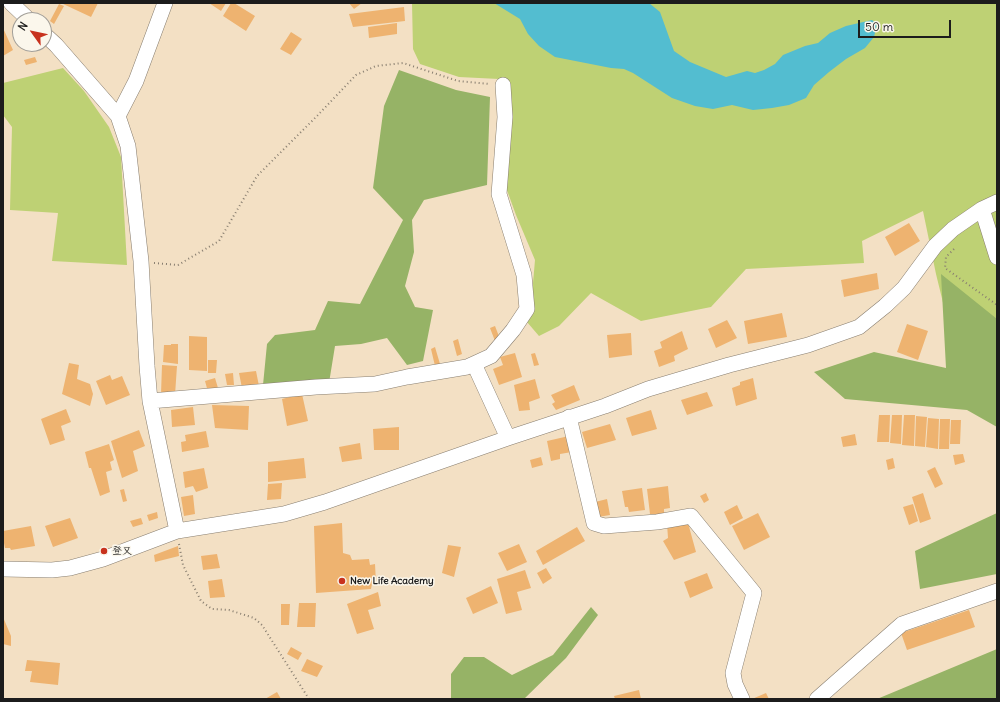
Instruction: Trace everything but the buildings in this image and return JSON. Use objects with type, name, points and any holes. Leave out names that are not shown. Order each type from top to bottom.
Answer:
[{"type":"street","points":[[11,3],[21,12]]},
{"type":"street","points":[[118,116],[136,81],[165,3]]},
{"type":"street","points":[[52,41],[118,116],[128,146],[141,261],[150,401],[177,531]]},
{"type":"street","points":[[150,401],[375,384],[467,367],[491,356],[513,330],[527,309],[524,275],[499,194],[505,117],[503,85]]},
{"type":"street","points":[[3,568],[52,570],[70,568],[103,559],[177,531],[284,514],[325,502],[569,417],[605,406],[648,389],[729,365],[808,345],[859,327],[904,288],[935,246],[953,228],[982,209],[997,202]]},
{"type":"street","points":[[982,209],[997,257]]},
{"type":"street","points":[[474,364],[508,438]]},
{"type":"street","points":[[569,417],[594,523],[604,526],[620,525],[658,522],[691,516],[754,593],[733,674],[735,684],[742,699]]},
{"type":"street","points":[[817,699],[902,624],[997,591]]},
{"type":"path","points":[[141,261],[178,265],[219,241],[257,176],[356,75],[376,66],[403,63],[458,81],[503,85]]},
{"type":"path","points":[[956,246],[946,257],[945,268],[997,305]]},
{"type":"path","points":[[177,531],[184,564],[201,602],[212,609],[230,610],[254,618],[262,625],[308,699]]},
{"type":"green space","points":[[412,3],[997,3],[997,398],[949,327],[923,211],[862,241],[864,263],[746,269],[711,307],[641,321],[591,293],[559,326],[539,336],[527,322],[531,306],[535,260],[516,215],[500,171],[499,79],[459,77],[420,64],[413,49]]},
{"type":"green space","points":[[63,68],[84,91],[109,127],[121,157],[127,265],[52,261],[58,213],[10,210],[12,127],[3,115],[3,83]]},
{"type":"green space","points":[[399,70],[456,90],[490,97],[487,185],[424,200],[412,220],[414,252],[405,286],[415,307],[433,310],[423,361],[407,365],[387,338],[361,344],[335,346],[329,383],[263,385],[267,344],[275,335],[315,330],[328,301],[360,304],[403,220],[373,188],[384,106]]},
{"type":"green space","points":[[941,274],[997,319],[997,427],[967,410],[845,399],[814,372],[874,352],[946,368]]},
{"type":"green space","points":[[997,513],[997,574],[920,589],[915,551]]},
{"type":"green space","points":[[591,607],[598,615],[566,658],[524,699],[451,699],[451,674],[464,657],[484,657],[512,675],[553,655]]},
{"type":"green space","points":[[997,649],[997,699],[877,699]]},
{"type":"water","points":[[494,3],[649,3],[660,12],[674,51],[690,62],[726,77],[747,71],[755,73],[764,70],[775,64],[783,55],[805,46],[818,43],[830,33],[846,26],[872,20],[877,24],[874,37],[865,48],[846,59],[829,72],[814,85],[806,98],[789,105],[772,108],[753,110],[732,105],[713,109],[695,106],[672,98],[633,73],[624,69],[611,68],[555,57],[539,46],[528,34],[520,19]]},
{"type":"place","name":"登又","points":[[104,551]]},
{"type":"place","name":"New Life Academy","points":[[342,581]]}]
